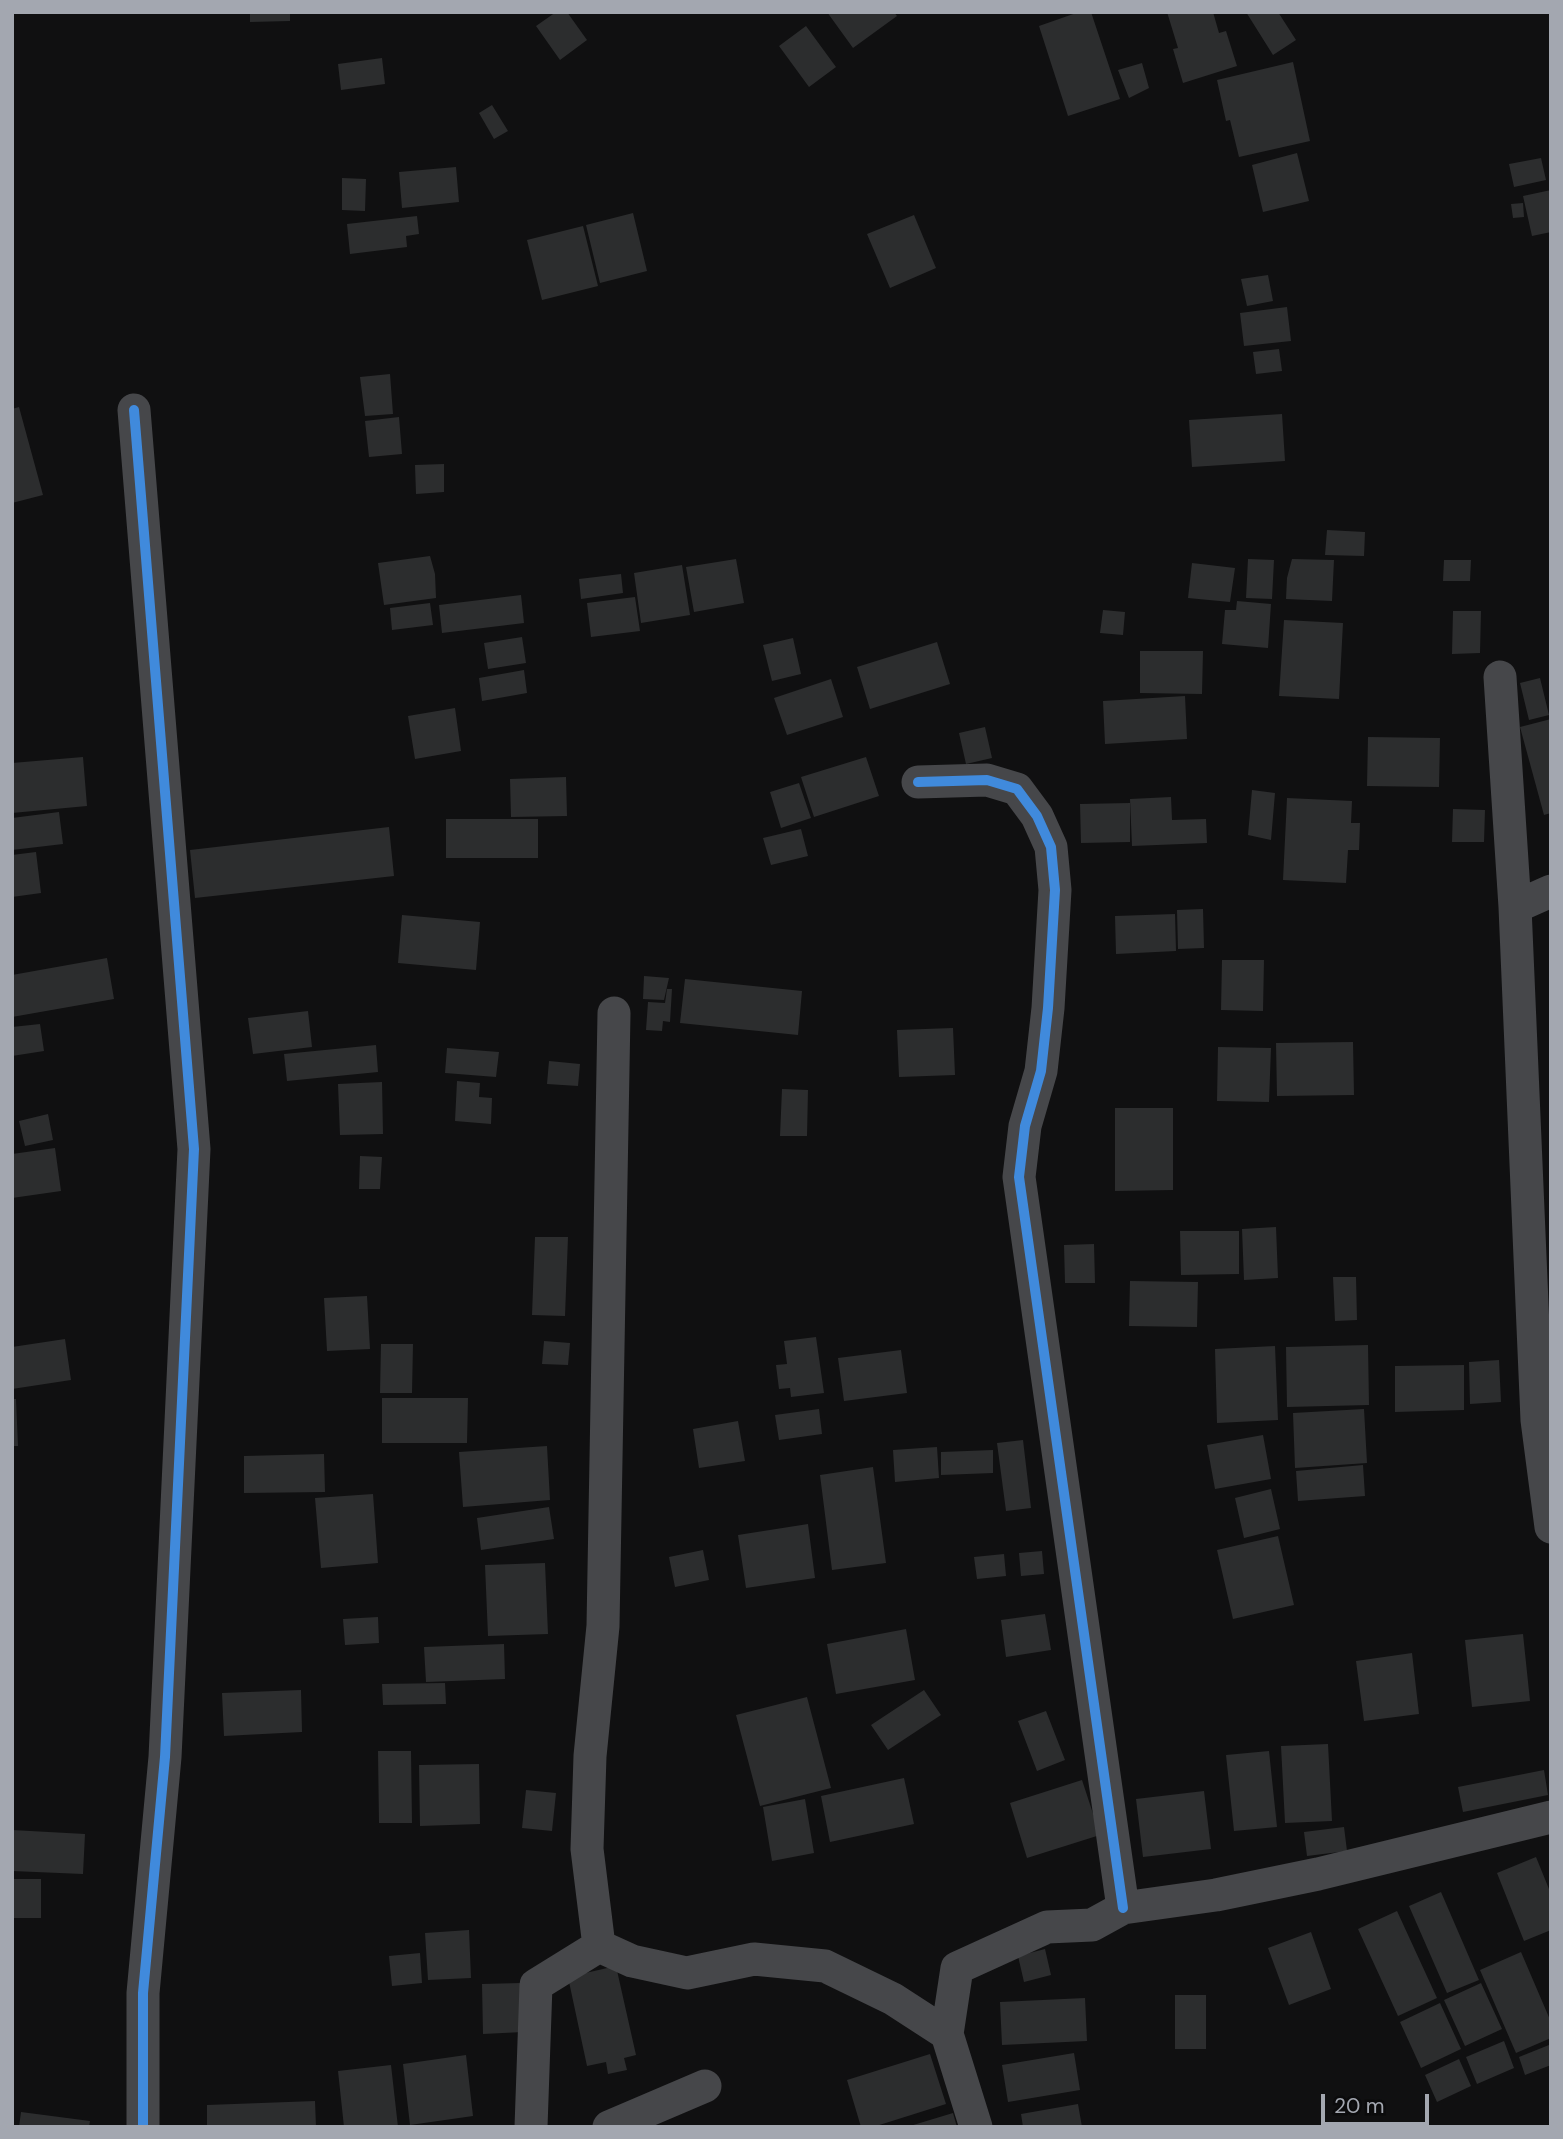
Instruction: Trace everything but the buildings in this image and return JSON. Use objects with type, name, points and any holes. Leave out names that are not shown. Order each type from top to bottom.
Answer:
[{"type":"street","points":[[134,410],[194,1149],[165,1757],[143,1993],[143,2127]]},
{"type":"street","points":[[1500,677],[1551,1527]]},
{"type":"street","points":[[918,782],[987,780],[1017,789],[1037,816],[1051,847],[1055,891],[1046,1020],[1041,1071],[1025,1126],[1019,1177],[1123,1908]]},
{"type":"street","points":[[1515,907],[1551,891]]},
{"type":"street","points":[[599,1946],[587,1849],[590,1756],[603,1626],[614,1013]]},
{"type":"street","points":[[976,2127],[947,2034],[957,1968],[1046,1927],[1092,1925],[1123,1908],[1216,1895],[1318,1874],[1551,1817]]},
{"type":"street","points":[[599,1946],[632,1961],[687,1973],[754,1959],[825,1966],[894,1999],[947,2034]]},
{"type":"street","points":[[531,2127],[536,1984],[599,1946]]},
{"type":"street","points":[[609,2127],[705,2086]]},
{"type":"cycle path","points":[[134,410],[194,1149],[165,1757],[143,1993],[143,2127]]},
{"type":"cycle path","points":[[918,782],[987,780],[1017,789],[1037,816],[1051,847],[1055,890],[1048,1008],[1041,1071],[1025,1126],[1019,1177],[1123,1908]]}]
